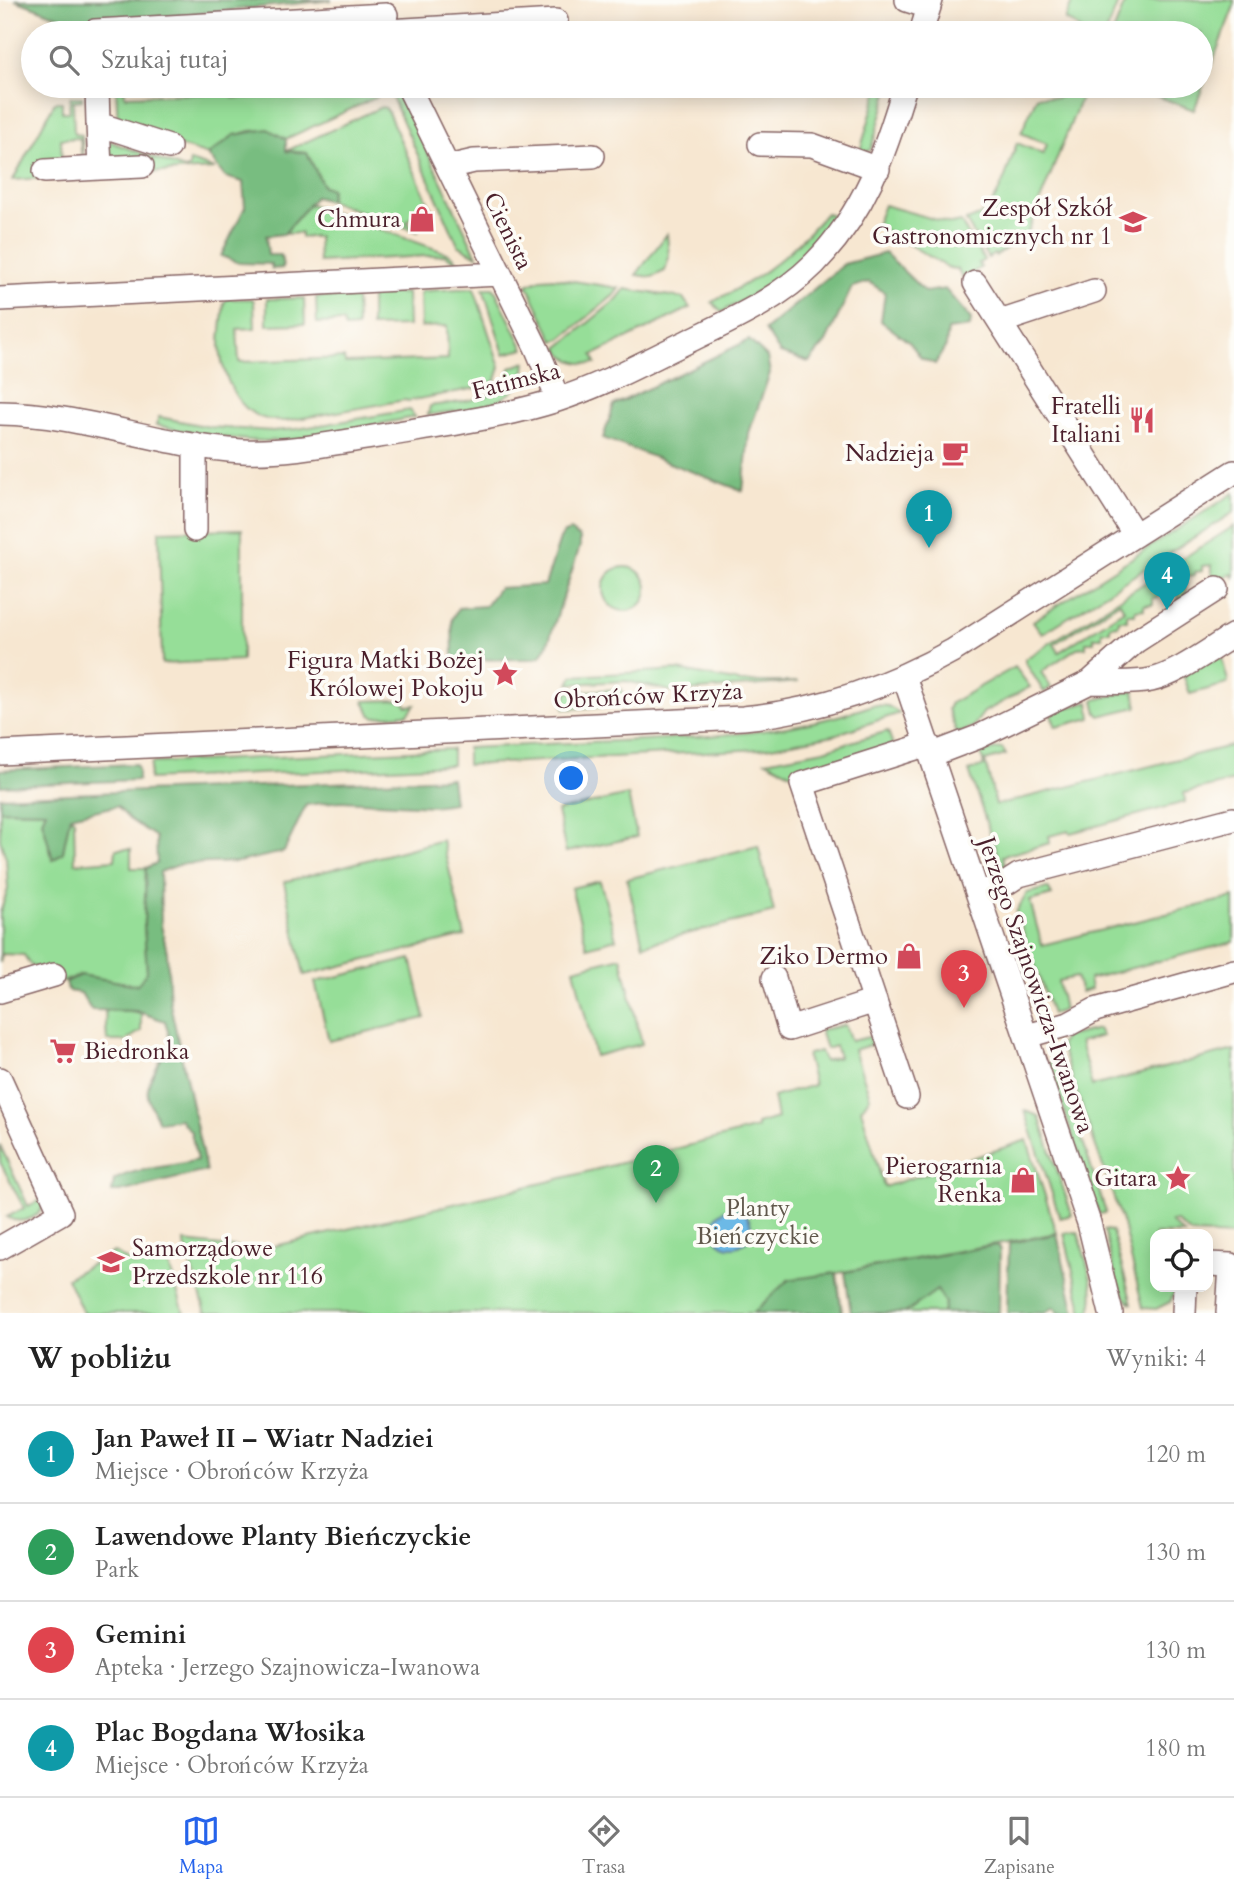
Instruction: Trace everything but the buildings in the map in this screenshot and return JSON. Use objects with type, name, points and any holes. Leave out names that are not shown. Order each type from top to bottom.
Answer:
[{"type":"street","points":[[907,0],[930,4],[925,21]]},
{"type":"street","points":[[360,21],[556,21]]},
{"type":"street","points":[[97,98],[100,168]]},
{"type":"street","name":"Cienista","points":[[414,98],[537,349],[558,400]]},
{"type":"street","name":"Fatimska","points":[[0,413],[69,419],[195,445],[244,451],[302,449],[477,418],[558,400],[599,384],[737,318],[781,292],[805,273],[859,207],[878,169],[901,98]]},
{"type":"street","points":[[98,124],[169,147]]},
{"type":"street","points":[[760,144],[813,145],[878,169]]},
{"type":"street","points":[[448,167],[474,161],[593,156]]},
{"type":"street","points":[[45,171],[142,166]]},
{"type":"street","points":[[0,299],[499,274]]},
{"type":"street","points":[[975,283],[1135,535]]},
{"type":"street","points":[[1000,322],[1094,291]]},
{"type":"street","points":[[195,445],[195,530]]},
{"type":"street","name":"Obrońców Krzyża","points":[[0,753],[743,718],[807,709],[904,676],[954,650],[1234,472]]},
{"type":"street","points":[[907,1097],[802,784],[978,737],[1090,682],[1136,641],[1217,589]]},
{"type":"street","points":[[1090,682],[1156,679],[1171,673],[1234,635]]},
{"type":"street","name":"Jerzego Szajnowicza-Iwanowa","points":[[904,676],[1089,1223],[1111,1313]]},
{"type":"street","points":[[978,893],[1002,886],[1019,875],[1233,819]]},
{"type":"street","points":[[1027,1036],[1069,1024],[1095,1010],[1234,971]]},
{"type":"street","points":[[0,991],[54,975]]},
{"type":"street","points":[[774,978],[789,1029],[875,1001]]},
{"type":"street","points":[[0,1079],[61,1213],[3,1239]]},
{"type":"street","points":[[1213,1264],[1231,1265],[1228,1313]]},
{"type":"street","points":[[1184,1313],[1185,1292]]},
{"type":"green space","points":[[15,0],[332,0],[122,21],[71,21]]},
{"type":"green space","points":[[1073,0],[1119,0],[1111,21],[1065,20]]},
{"type":"green space","points":[[1126,0],[1234,0],[1213,61],[1213,21],[1118,21]]},
{"type":"green space","points":[[70,98],[82,98],[73,101],[74,134],[82,135],[83,160],[80,138],[61,139],[62,164],[43,178],[13,180],[55,102],[62,102],[62,112],[69,112]]},
{"type":"green space","points":[[117,98],[375,98],[286,139],[263,131],[244,132],[208,155],[118,126]]},
{"type":"green space","points":[[392,98],[402,98],[477,256],[458,245]]},
{"type":"green space","points":[[875,98],[886,98],[871,149],[860,151]]},
{"type":"green space","points":[[1036,98],[1081,98],[1027,234],[988,258],[966,221],[977,216],[994,200],[1017,143],[1043,154],[1047,144],[1021,133]]},
{"type":"green space","points":[[1162,98],[1199,98],[1194,110]]},
{"type":"green space","points":[[381,107],[386,108],[434,215],[421,205],[407,222],[419,232],[330,201],[331,189],[323,186],[307,153],[286,151]]},
{"type":"green space","points":[[268,129],[286,139],[286,151],[307,153],[323,186],[331,189],[329,201],[315,197],[284,234],[266,236],[268,255],[281,255],[283,268],[272,269],[271,264],[239,263],[221,256],[245,207],[243,182],[225,177],[208,155],[234,135]]},
{"type":"green space","points":[[106,140],[184,169],[189,168],[190,161],[215,169],[145,173],[111,155]]},
{"type":"green space","points":[[309,204],[450,254],[467,270],[445,255],[319,262],[318,237],[301,237],[301,233],[284,234]]},
{"type":"green space","points":[[884,205],[951,224],[961,222],[984,260],[978,264],[981,267],[963,279],[957,269],[949,268],[876,225]]},
{"type":"green space","points":[[826,213],[838,218],[813,248],[785,272],[722,312],[712,302],[746,284],[774,264],[800,242]]},
{"type":"green space","points":[[667,234],[669,257],[665,271],[652,277],[636,275]]},
{"type":"green space","points":[[885,253],[925,292],[945,289],[971,319],[970,327],[948,330],[946,346],[935,364],[921,358],[910,343],[881,321],[885,293],[869,282],[852,287],[826,342],[809,362],[780,353],[765,330],[844,264]]},
{"type":"green space","points":[[554,278],[619,288],[561,339],[554,341],[527,285],[541,279]]},
{"type":"green space","points":[[474,288],[500,367],[496,380],[487,386],[282,421],[261,418],[247,409],[234,393],[226,374],[220,340],[224,302],[228,299],[254,301],[255,328],[237,329],[239,362],[344,358],[345,363],[448,359],[447,326],[421,327],[420,293]]},
{"type":"green space","points":[[483,288],[495,290],[524,349],[504,354]]},
{"type":"green space","points":[[625,289],[683,298],[690,308],[593,355],[596,363],[580,363],[566,357],[558,348],[617,299]]},
{"type":"green space","points":[[407,293],[408,326],[371,327],[371,294]]},
{"type":"green space","points":[[356,296],[357,327],[345,328],[343,322],[317,323],[316,297]]},
{"type":"green space","points":[[304,298],[305,324],[267,325],[267,299]]},
{"type":"green space","points":[[749,340],[767,357],[770,373],[749,433],[743,491],[603,438],[614,405]]},
{"type":"green space","points":[[526,362],[523,378],[515,389],[503,398],[474,408],[428,415],[430,406],[466,401],[490,394],[500,388],[507,379],[510,368]]},
{"type":"green space","points":[[410,410],[415,417],[321,436],[283,440],[223,438],[156,425],[159,417],[210,427],[272,431]]},
{"type":"green space","points":[[1234,493],[1234,512],[1042,634],[1033,621]]},
{"type":"green space","points":[[1234,526],[1234,577],[1231,574],[1214,583],[1212,565],[1202,566],[1202,571],[1185,577],[1187,599],[1179,604],[1177,562]]},
{"type":"green space","points":[[242,529],[242,660],[162,664],[159,531]]},
{"type":"green space","points":[[570,531],[580,538],[580,546],[547,646],[541,656],[532,659],[457,660],[453,655],[452,619],[458,608],[485,606],[499,588],[545,585],[560,539],[564,533]]},
{"type":"green space","points":[[625,567],[640,574],[647,589],[640,604],[625,611],[610,604],[603,589],[610,574]]},
{"type":"green space","points":[[1168,568],[1169,592],[1160,592],[1159,597],[1153,598],[1153,604],[1135,610],[1135,614],[1127,614],[1127,620],[1119,620],[1118,625],[1110,626],[1110,631],[1102,631],[1102,637],[1094,637],[1094,642],[1086,642],[1086,647],[1077,648],[1041,672],[1051,687],[1044,692],[1025,659]],"holes":[[[1120,602],[1124,610],[1059,652],[1054,644]]]},
{"type":"green space","points":[[1220,651],[1227,684],[1190,694],[1183,674]]},
{"type":"green space","points":[[1015,667],[1030,687],[984,712],[972,728],[957,734],[948,709],[951,703]]},
{"type":"green space","points":[[678,670],[740,682],[799,682],[675,692],[626,681],[569,684],[573,676]]},
{"type":"green space","points":[[622,689],[623,706],[565,709],[563,705],[567,692]]},
{"type":"green space","points":[[1134,690],[1137,707],[1100,716],[1097,713],[1094,700]]},
{"type":"green space","points":[[402,700],[407,706],[415,705],[408,714],[375,717],[370,714],[364,701]]},
{"type":"green space","points":[[1089,702],[1091,718],[1056,727],[1050,712]]},
{"type":"green space","points":[[873,705],[888,706],[900,713],[834,735],[760,749],[467,765],[467,748],[643,740],[760,731],[817,721]]},
{"type":"green space","points":[[888,731],[894,748],[800,778],[766,761],[824,750]]},
{"type":"green space","points":[[1234,745],[1234,781],[1184,793],[1185,802],[1071,833],[1069,831],[1049,836],[1050,843],[1003,856],[1007,871],[1003,872],[969,771],[984,766],[981,752],[1002,748],[1006,755],[985,761],[996,805]]},
{"type":"green space","points":[[452,749],[452,765],[149,779],[151,763]]},
{"type":"green space","points":[[135,764],[138,768],[138,780],[0,786],[0,770]]},
{"type":"green space","points":[[451,778],[454,803],[433,806],[341,801],[306,805],[284,852],[238,862],[181,864],[160,872],[161,925],[167,952],[170,1003],[206,1171],[112,1192],[114,1180],[124,1175],[197,1160],[191,1132],[180,1119],[159,1122],[148,1095],[149,1083],[162,1057],[174,1053],[165,1021],[136,1011],[91,1010],[81,993],[68,991],[66,982],[80,975],[137,985],[147,972],[144,925],[146,868],[157,863],[156,837],[129,819],[117,806],[70,816],[63,852],[53,860],[42,820],[46,811],[0,810],[0,797]]},
{"type":"green space","points":[[628,795],[637,837],[566,852],[557,811]]},
{"type":"green space","points":[[0,810],[46,811],[42,820],[53,860],[63,852],[70,816],[74,820],[75,863],[115,860],[116,849],[131,849],[131,868],[146,868],[144,925],[147,972],[138,985],[80,975],[51,986],[24,955],[2,954],[0,963],[0,913],[8,889],[6,858],[0,840]]},
{"type":"green space","points":[[442,840],[465,936],[304,975],[284,882]]},
{"type":"green space","points":[[758,846],[774,912],[643,945],[627,879]]},
{"type":"green space","points":[[600,881],[616,939],[587,947],[571,888]]},
{"type":"green space","points":[[1048,888],[1052,895],[1030,901],[1042,945],[1234,897],[1234,942],[1089,979],[1091,989],[1081,992],[1076,977],[1058,981],[1064,1010],[1052,1014],[1016,912],[1027,893]]},
{"type":"green space","points":[[621,957],[642,1044],[595,1056],[574,969]]},
{"type":"green space","points":[[411,959],[425,1018],[329,1041],[315,982]]},
{"type":"green space","points":[[105,1010],[141,1013],[141,1031],[125,1041],[107,1041]]},
{"type":"green space","name":"Planty Bieńczyckie","points":[[845,1025],[851,1041],[878,1035],[880,1042],[854,1050],[870,1097],[861,1109],[884,1187],[1027,1140],[1057,1233],[837,1273],[842,1313],[206,1313],[184,1242],[258,1250],[551,1181],[757,1128],[757,1124],[777,1118],[773,1097],[814,1085],[808,1054],[820,1051],[824,1061],[839,1057],[835,1046],[826,1049],[820,1030]]},
{"type":"green space","points":[[1098,1029],[1102,1036],[1080,1042],[1092,1086],[1234,1050],[1234,1236],[1213,1235],[1213,1229],[1185,1229],[1176,1221],[1171,1222],[1179,1229],[1150,1229],[1150,1292],[1175,1292],[1170,1302],[1156,1309],[1143,1308],[1123,1224],[1060,1044],[1065,1037]]},
{"type":"green space","points":[[1057,1061],[1106,1213],[1099,1214],[1048,1063]]},
{"type":"green space","points":[[1025,1111],[1039,1116],[1072,1215],[1060,1218]]},
{"type":"green space","points":[[0,1145],[28,1206],[45,1198],[41,1210],[32,1218],[13,1220],[7,1217],[24,1208],[0,1162]]},
{"type":"green space","points":[[1104,1230],[1112,1231],[1132,1303],[1126,1299],[1117,1282]]},
{"type":"green space","points":[[1078,1232],[1092,1284],[1093,1295],[1089,1313],[1083,1313],[1064,1233]]},
{"type":"green space","points":[[1057,1234],[1075,1313],[1059,1313],[1054,1307],[1045,1313],[1007,1313],[1009,1243]]},
{"type":"green space","points":[[996,1245],[1000,1247],[999,1313],[943,1313],[945,1303],[937,1290],[905,1313],[851,1313],[845,1272]]},
{"type":"green space","points":[[114,1252],[134,1265],[168,1262],[184,1313],[83,1313],[67,1278]]},
{"type":"green space","points":[[836,1273],[842,1313],[753,1313],[788,1280]]},
{"type":"green space","points":[[937,1289],[945,1303],[943,1313],[905,1313]]},
{"type":"water","points":[[732,1209],[745,1215],[751,1228],[745,1241],[732,1247],[719,1241],[713,1228],[719,1215]]},
{"type":"place","name":"Chmura","points":[[422,219]]},
{"type":"place","name":"Zespół Szkół Gastronomicznych nr 1","points":[[1133,222]]},
{"type":"place","name":"Fratelli Italiani","points":[[1142,420]]},
{"type":"place","name":"Nadzieja","points":[[955,453]]},
{"type":"place","name":"Jan Paweł II – Wiatr Nadziei","points":[[929,548]]},
{"type":"place","name":"Plac Bogdana Włosika","points":[[1167,610]]},
{"type":"place","name":"Figura Matki Bożej Królowej Pokoju","points":[[505,674]]},
{"type":"place","name":"Ziko Dermo","points":[[909,956]]},
{"type":"place","name":"Gemini","points":[[964,1008]]},
{"type":"place","name":"Biedronka","points":[[63,1051]]},
{"type":"place","name":"Gitara","points":[[1178,1178]]},
{"type":"place","name":"Pierogarnia Renka","points":[[1023,1180]]},
{"type":"place","name":"Lawendowe Planty Bieńczyckie","points":[[656,1203]]},
{"type":"place","name":"Samorządowe Przedszkole nr 116","points":[[111,1262]]}]
